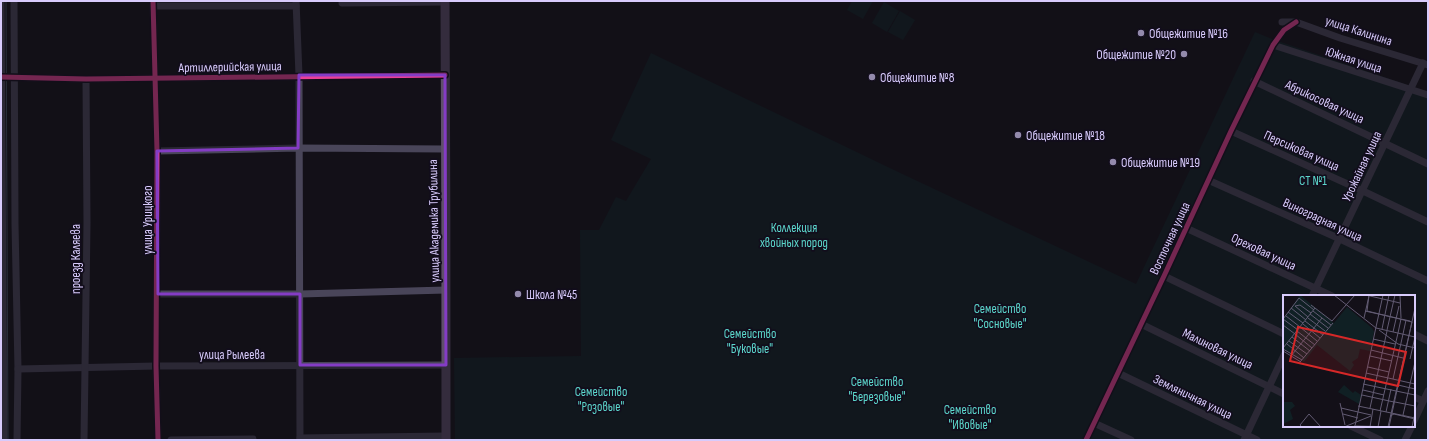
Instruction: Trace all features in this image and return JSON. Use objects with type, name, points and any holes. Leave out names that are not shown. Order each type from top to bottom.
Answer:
[{"type":"main road","name":"улица Академика Трубилина","points":[[444,2],[447,219],[446,438]]},
{"type":"street","points":[[1,1],[2,373],[4,440]]},
{"type":"street","points":[[14,1],[18,369],[17,440]]},
{"type":"street","name":"улица Академика Трубилина","points":[[342,3],[444,2]]},
{"type":"street","name":"улица Урицкого","points":[[158,440],[156,366],[158,294],[158,150],[153,3],[296,3]]},
{"type":"street","points":[[296,3],[299,76],[300,439],[446,438]]},
{"type":"street","name":"улица Калинина","points":[[1282,22],[1296,22],[1340,38],[1426,64]]},
{"type":"street","name":"Восточная улица","points":[[1086,440],[1272,45],[1284,30],[1296,22]]},
{"type":"street","name":"Южная улица","points":[[1272,45],[1428,95]]},
{"type":"street","name":"Урожайная улица","points":[[1313,295],[1410,90],[1426,64]]},
{"type":"street","name":"Артиллерийская улица","points":[[1,77],[156,78],[445,75]]},
{"type":"street","name":"проезд Каляева","points":[[84,440],[87,216],[86,78]]},
{"type":"street","name":"Абрикосовая улица","points":[[1254,81],[1428,164]]},
{"type":"street","name":"Персиковая улица","points":[[1231,131],[1428,222]]},
{"type":"street","points":[[158,150],[445,148]]},
{"type":"street","name":"Виноградная улица","points":[[1208,180],[1340,239],[1428,281]]},
{"type":"street","name":"Ореховая улица","points":[[1186,228],[1330,295]]},
{"type":"street","points":[[1164,276],[1283,334]]},
{"type":"street","points":[[158,294],[300,294],[446,290]]},
{"type":"street","name":"Малиновая улица","points":[[1141,324],[1283,393]]},
{"type":"street","points":[[1415,334],[1428,341]]},
{"type":"street","points":[[1245,438],[1283,357]]},
{"type":"street","name":"улица Рылеева","points":[[18,369],[156,366],[446,364]]},
{"type":"street","name":"Земляничная улица","points":[[1118,373],[1245,438],[1257,440]]},
{"type":"street","points":[[1415,420],[1424,406],[1428,391]]},
{"type":"street","points":[[1415,398],[1424,406]]},
{"type":"street","points":[[1094,423],[1131,440]]},
{"type":"street","points":[[1353,427],[1380,440]]},
{"type":"street","points":[[1405,440],[1412,427]]},
{"type":"street","points":[[171,440],[253,439]]},
{"type":"highlighted area","points":[[299,75],[445,75],[446,365],[300,365],[300,294],[158,294],[157,151],[298,148]]},
{"type":"green space","points":[[852,1],[873,1],[863,19],[847,10]]},
{"type":"green space","points":[[884,2],[899,11],[887,32],[872,23]]},
{"type":"green space","points":[[900,11],[915,20],[903,40],[888,32]]},
{"type":"green space","points":[[1255,32],[1428,92],[1428,440],[455,440],[454,358],[581,356],[580,230],[599,230],[616,197],[626,201],[651,159],[611,140],[651,53],[1136,284]]},
{"type":"tram line","points":[[6,1],[8,440]]},
{"type":"cycle path","points":[[153,1],[157,151],[156,366],[158,440]]},
{"type":"cycle path","points":[[1086,440],[1273,45],[1284,30],[1296,22]]},
{"type":"cycle path","points":[[1,77],[86,79],[445,75]]},
{"type":"place","name":"Общежитие №16","points":[[1141,33]]},
{"type":"place","name":"Общежитие №20","points":[[1184,54]]},
{"type":"place","name":"Общежитие №8","points":[[872,77]]},
{"type":"place","name":"Общежитие №18","points":[[1018,135]]},
{"type":"place","name":"Общежитие №19","points":[[1113,162]]},
{"type":"place","name":"Школа №45","points":[[518,294]]},
{"type":"park label","name":"СТ №1","points":[[1313,180]]},
{"type":"park label","name":"Коллекция хвойных пород","points":[[794,234]]},
{"type":"park label","name":"Семейство \"Сосновые\"","points":[[1000,316]]},
{"type":"park label","name":"Семейство \"Буковые\"","points":[[750,340]]},
{"type":"park label","name":"Семейство \"Березовые\"","points":[[877,388]]},
{"type":"park label","name":"Семейство \"Розовые\"","points":[[601,398]]},
{"type":"park label","name":"Семейство \"Ивовые\"","points":[[970,416]]}]
